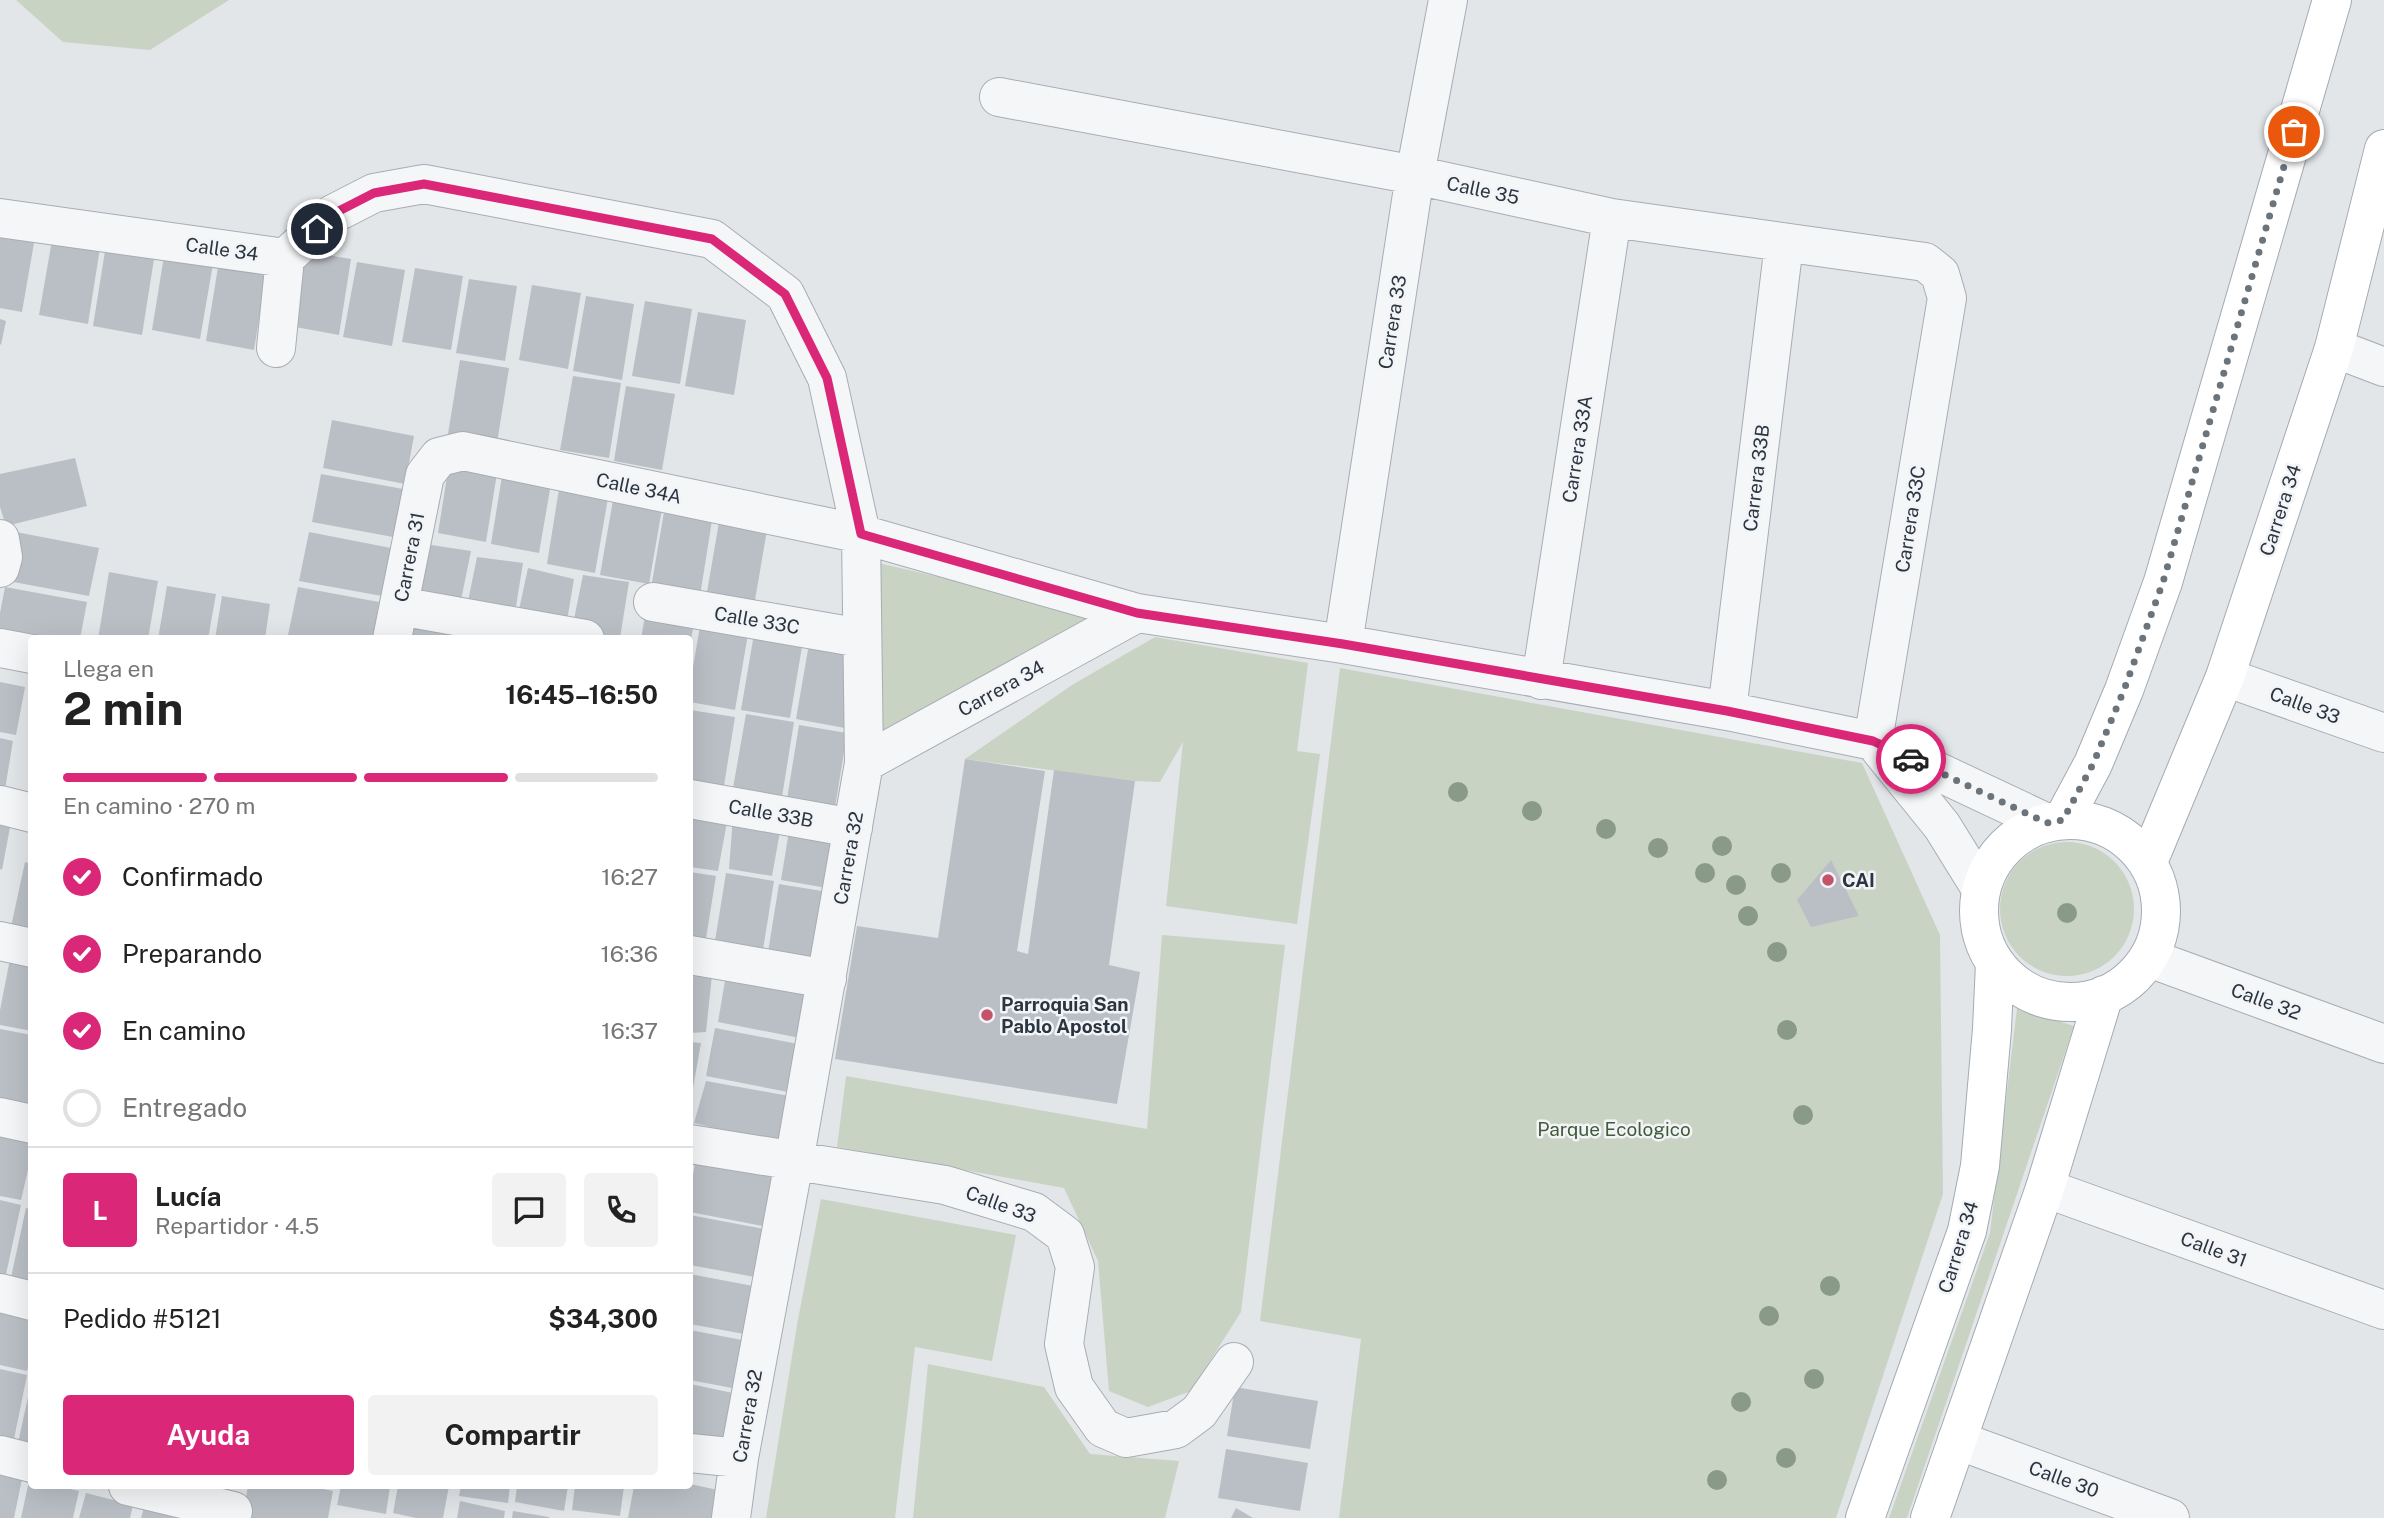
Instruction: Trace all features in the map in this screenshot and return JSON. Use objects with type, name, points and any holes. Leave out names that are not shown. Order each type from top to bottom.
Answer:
[{"type":"main road","points":[[2055,821],[2093,764],[2124,690],[2163,582],[2332,0]]},
{"type":"main road","name":"Carrera 34","points":[[2148,862],[2225,677],[2333,348],[2384,149]]},
{"type":"main road","points":[[2055,821],[2088,821],[2111,829],[2132,843],[2148,862],[2158,885],[2162,910],[2158,935],[2149,958],[2121,986],[2104,995],[2080,1001],[2056,1000],[2033,994],[2012,981],[1996,964],[1986,947],[1980,927],[1982,889],[1990,866],[2005,847],[2024,832],[2055,821]]},
{"type":"main road","name":"Carrera 34","points":[[1865,1518],[1967,1231],[1981,1153],[1993,1029],[1996,964]]},
{"type":"main road","points":[[1930,1518],[2045,1188],[2104,995]]},
{"type":"street","name":"Carrera 33","points":[[1343,644],[1415,175],[1448,0]]},
{"type":"street","name":"Calle 35","points":[[999,97],[1415,175],[1612,218],[1926,262],[1940,274],[1947,298]]},
{"type":"street","name":"Calle 34","points":[[0,218],[285,258],[333,214],[374,193],[424,184],[712,239]]},
{"type":"street","name":"Carrera 33A","points":[[1541,680],[1612,218]]},
{"type":"street","name":"Carrera 32","points":[[712,239],[785,294],[827,378],[861,534],[864,763],[730,1518]]},
{"type":"street","name":"Carrera 33B","points":[[1727,711],[1784,244]]},
{"type":"street","points":[[276,348],[285,258]]},
{"type":"street","name":"Carrera 33C","points":[[1873,741],[1947,298]]},
{"type":"street","points":[[2333,348],[2384,367]]},
{"type":"street","name":"Calle 34A","points":[[425,475],[439,457],[463,451],[861,534]]},
{"type":"street","name":"Carrera 31","points":[[396,622],[425,475]]},
{"type":"street","points":[[861,534],[1137,613],[1343,644],[1727,711],[1873,741],[2055,821]]},
{"type":"street","points":[[0,539],[3,557],[0,568]]},
{"type":"street","name":"Calle 33C","points":[[653,602],[861,638]]},
{"type":"street","name":"Carrera 34","points":[[864,763],[1137,613]]},
{"type":"street","points":[[396,622],[541,635]]},
{"type":"street","points":[[0,648],[28,653]]},
{"type":"street","name":"Calle 33","points":[[2225,677],[2384,733]]},
{"type":"street","points":[[1873,741],[1942,826],[1982,889]]},
{"type":"street","name":"Calle 33B","points":[[693,800],[853,828]]},
{"type":"street","points":[[0,805],[28,812]]},
{"type":"street","points":[[0,941],[28,947]]},
{"type":"street","points":[[693,956],[827,979]]},
{"type":"street","name":"Calle 32","points":[[2149,958],[2384,1044]]},
{"type":"street","points":[[0,1117],[28,1123]]},
{"type":"street","name":"Calle 33","points":[[693,1144],[945,1185],[1034,1212],[1065,1235],[1076,1267],[1064,1344],[1074,1387],[1104,1428],[1126,1437],[1176,1429],[1199,1412],[1234,1362]]},
{"type":"street","name":"Calle 31","points":[[2045,1188],[2384,1310]]},
{"type":"street","points":[[0,1293],[28,1300]]},
{"type":"street","name":"Calle 30","points":[[1957,1440],[2170,1518]]},
{"type":"street","points":[[693,1453],[739,1458]]},
{"type":"street","points":[[0,1455],[28,1462]]},
{"type":"street","points":[[145,1489],[234,1505]]},
{"type":"green space","points":[[16,0],[229,0],[150,50],[63,42]]},
{"type":"green space","points":[[874,562],[1104,615],[875,738]]},
{"type":"green space","points":[[1155,637],[1308,663],[1297,751],[1320,754],[1297,924],[1166,906],[1183,742],[1160,782],[965,759],[1072,685]]},
{"type":"green space","name":"Parque Ecologico","points":[[1340,668],[1862,763],[1940,935],[1943,1194],[1836,1518],[1339,1518],[1361,1339],[1260,1321]]},
{"type":"green space","points":[[2067,842],[2093,847],[2114,862],[2129,883],[2134,909],[2129,935],[2114,956],[2093,971],[2067,976],[2041,971],[2020,956],[2005,935],[2000,909],[2005,883],[2020,862],[2041,847]]},
{"type":"green space","points":[[1162,935],[1285,945],[1241,1312],[1191,1391],[1148,1407],[1109,1391],[1098,1261],[1064,1188],[837,1147],[846,1076],[1147,1129]]},
{"type":"green space","points":[[2017,1008],[2074,1026],[1907,1518],[1889,1518],[1990,1233]]},
{"type":"green space","points":[[821,1199],[1016,1235],[992,1361],[915,1347],[895,1518],[766,1518],[797,1325]]},
{"type":"green space","points":[[928,1364],[1044,1387],[1090,1454],[1179,1461],[1165,1518],[913,1518]]},
{"type":"building","points":[[0,231],[35,237],[22,312],[0,308]]},
{"type":"building","points":[[52,240],[100,248],[88,324],[39,315]]},
{"type":"building","points":[[105,251],[154,259],[142,335],[93,326]]},
{"type":"building","points":[[303,251],[351,259],[339,335],[290,326]]},
{"type":"building","points":[[164,256],[213,264],[200,339],[152,330]]},
{"type":"building","points":[[357,262],[405,270],[392,346],[343,337]]},
{"type":"building","points":[[218,267],[266,275],[254,350],[206,341]]},
{"type":"building","points":[[415,268],[463,276],[451,350],[402,342]]},
{"type":"building","points":[[469,279],[517,286],[505,361],[456,353]]},
{"type":"building","points":[[532,285],[581,293],[568,369],[519,360]]},
{"type":"building","points":[[586,296],[634,304],[622,380],[573,371]]},
{"type":"building","points":[[645,301],[692,309],[680,384],[632,376]]},
{"type":"building","points":[[698,312],[746,320],[734,395],[685,386]]},
{"type":"building","points":[[0,319],[6,321],[1,345],[0,344]]},
{"type":"building","points":[[460,360],[509,368],[497,443],[448,434]]},
{"type":"building","points":[[573,376],[621,383],[609,458],[560,450]]},
{"type":"building","points":[[626,386],[675,394],[662,470],[614,461]]},
{"type":"building","points":[[332,420],[414,436],[405,484],[323,468]]},
{"type":"building","points":[[75,458],[87,506],[6,526],[0,507],[0,474]]},
{"type":"building","points":[[450,458],[498,467],[486,542],[438,533]]},
{"type":"building","points":[[503,470],[552,478],[539,553],[491,544]]},
{"type":"building","points":[[321,474],[403,489],[393,537],[312,522]]},
{"type":"building","points":[[559,489],[608,498],[595,573],[547,564]]},
{"type":"building","points":[[613,500],[662,509],[649,584],[600,575]]},
{"type":"building","points":[[665,506],[713,514],[700,596],[651,588]]},
{"type":"building","points":[[720,516],[768,524],[754,606],[706,598]]},
{"type":"building","points":[[16,532],[99,548],[89,596],[8,581]]},
{"type":"building","points":[[309,532],[391,548],[382,596],[299,581]]},
{"type":"building","points":[[425,544],[471,551],[459,610],[410,601]]},
{"type":"building","points":[[477,557],[523,563],[514,619],[466,611]]},
{"type":"building","points":[[528,568],[574,579],[566,627],[517,619]]},
{"type":"building","points":[[109,572],[158,581],[149,635],[99,635]]},
{"type":"building","points":[[583,575],[629,582],[620,635],[572,629]]},
{"type":"building","points":[[167,586],[216,594],[209,635],[159,635]]},
{"type":"building","points":[[5,587],[87,602],[81,635],[28,635],[28,638],[0,635],[0,613]]},
{"type":"building","points":[[298,587],[379,602],[374,635],[288,635]]},
{"type":"building","points":[[222,596],[270,604],[266,635],[216,635]]},
{"type":"building","points":[[646,610],[695,618],[692,635],[642,635]]},
{"type":"building","points":[[416,617],[463,625],[462,635],[413,635]]},
{"type":"building","points":[[701,620],[749,628],[735,710],[693,703],[693,667]]},
{"type":"building","points":[[755,628],[804,635],[790,718],[741,710]]},
{"type":"building","points":[[810,638],[859,646],[845,728],[796,719]]},
{"type":"building","points":[[0,682],[25,687],[16,735],[0,732]]},
{"type":"building","points":[[693,710],[735,717],[723,792],[693,787]]},
{"type":"building","points":[[746,714],[794,722],[782,797],[733,788]]},
{"type":"building","points":[[799,725],[847,733],[835,808],[787,799]]},
{"type":"building","points":[[0,738],[13,741],[5,789],[0,788]]},
{"type":"building","points":[[965,759],[1045,771],[1017,951],[1028,954],[1054,770],[1135,781],[1109,965],[1140,972],[1117,1104],[835,1059],[857,926],[938,938]]},
{"type":"building","points":[[693,811],[728,817],[718,871],[693,867]]},
{"type":"building","points":[[733,816],[781,826],[772,876],[729,869]]},
{"type":"building","points":[[0,820],[11,822],[2,870],[0,869]]},
{"type":"building","points":[[790,825],[838,834],[827,888],[781,880]]},
{"type":"building","name":"CAI","points":[[1831,860],[1859,916],[1811,927],[1797,900]]},
{"type":"building","points":[[25,862],[28,863],[28,940],[9,936]]},
{"type":"building","points":[[693,872],[716,876],[704,951],[693,949]]},
{"type":"building","points":[[726,873],[774,881],[762,956],[714,947]]},
{"type":"building","points":[[779,884],[828,892],[815,967],[767,958]]},
{"type":"building","points":[[10,959],[28,962],[28,1030],[0,1025],[0,1010]]},
{"type":"building","points":[[693,967],[712,975],[706,1032],[693,1033]]},
{"type":"building","points":[[726,975],[809,990],[800,1038],[718,1022]]},
{"type":"building","points":[[715,1028],[798,1044],[788,1092],[706,1076]]},
{"type":"building","points":[[0,1029],[28,1034],[27,1112],[0,1106]]},
{"type":"building","points":[[693,1042],[701,1043],[693,1088]]},
{"type":"building","points":[[706,1081],[789,1096],[779,1144],[694,1123]]},
{"type":"building","points":[[0,1128],[28,1134],[28,1170],[21,1200],[0,1196]]},
{"type":"building","points":[[695,1163],[777,1178],[768,1227],[693,1213]]},
{"type":"building","points":[[0,1200],[21,1205],[5,1279],[0,1278]]},
{"type":"building","points":[[26,1208],[28,1208],[28,1286],[10,1282]]},
{"type":"building","points":[[693,1216],[769,1230],[760,1278],[693,1266]]},
{"type":"building","points":[[693,1275],[753,1286],[744,1334],[693,1325]]},
{"type":"building","points":[[0,1307],[28,1315],[28,1367],[27,1371],[0,1365]]},
{"type":"building","points":[[693,1331],[742,1340],[732,1388],[693,1381]]},
{"type":"building","points":[[0,1369],[27,1375],[12,1449],[0,1447]]},
{"type":"building","points":[[693,1385],[733,1393],[724,1440],[693,1435]]},
{"type":"building","points":[[1235,1387],[1318,1401],[1310,1449],[1227,1436]]},
{"type":"building","points":[[28,1397],[28,1454],[16,1452]]},
{"type":"building","points":[[1226,1449],[1308,1463],[1300,1511],[1218,1498]]},
{"type":"building","points":[[0,1473],[22,1479],[14,1518],[0,1518]]},
{"type":"building","points":[[28,1485],[28,1489],[79,1491],[73,1518],[21,1518]]},
{"type":"building","points":[[693,1485],[718,1490],[713,1518],[628,1518],[633,1489],[693,1489]]},
{"type":"building","points":[[247,1489],[333,1491],[328,1518],[242,1518]]},
{"type":"building","points":[[340,1489],[390,1489],[386,1514],[337,1505]]},
{"type":"building","points":[[397,1489],[448,1489],[443,1518],[416,1518],[393,1513]]},
{"type":"building","points":[[460,1489],[510,1489],[508,1503],[459,1496]]},
{"type":"building","points":[[517,1489],[568,1489],[564,1511],[515,1502]]},
{"type":"building","points":[[575,1489],[624,1489],[620,1516],[572,1510]]},
{"type":"building","points":[[86,1493],[133,1505],[130,1518],[79,1518]]},
{"type":"building","points":[[460,1501],[505,1511],[504,1518],[457,1518]]},
{"type":"building","points":[[145,1504],[212,1518],[141,1518]]},
{"type":"building","points":[[1236,1508],[1253,1518],[1231,1518]]},
{"type":"building","points":[[513,1511],[549,1517],[549,1518],[512,1518]]},
{"type":"way so far","points":[[1911,759],[2047,823],[2063,820],[2093,764],[2124,690],[2163,582],[2294,132]]},
{"type":"place","name":"CAI","points":[[1828,880]]},
{"type":"place","name":"Parroquia San Pablo Apostol","points":[[987,1015]]},
{"type":"route","points":[[317,229],[333,214],[374,193],[424,184],[712,239],[785,294],[827,378],[861,534],[1137,613],[1343,644],[1727,711],[1873,741],[1911,759]]}]
